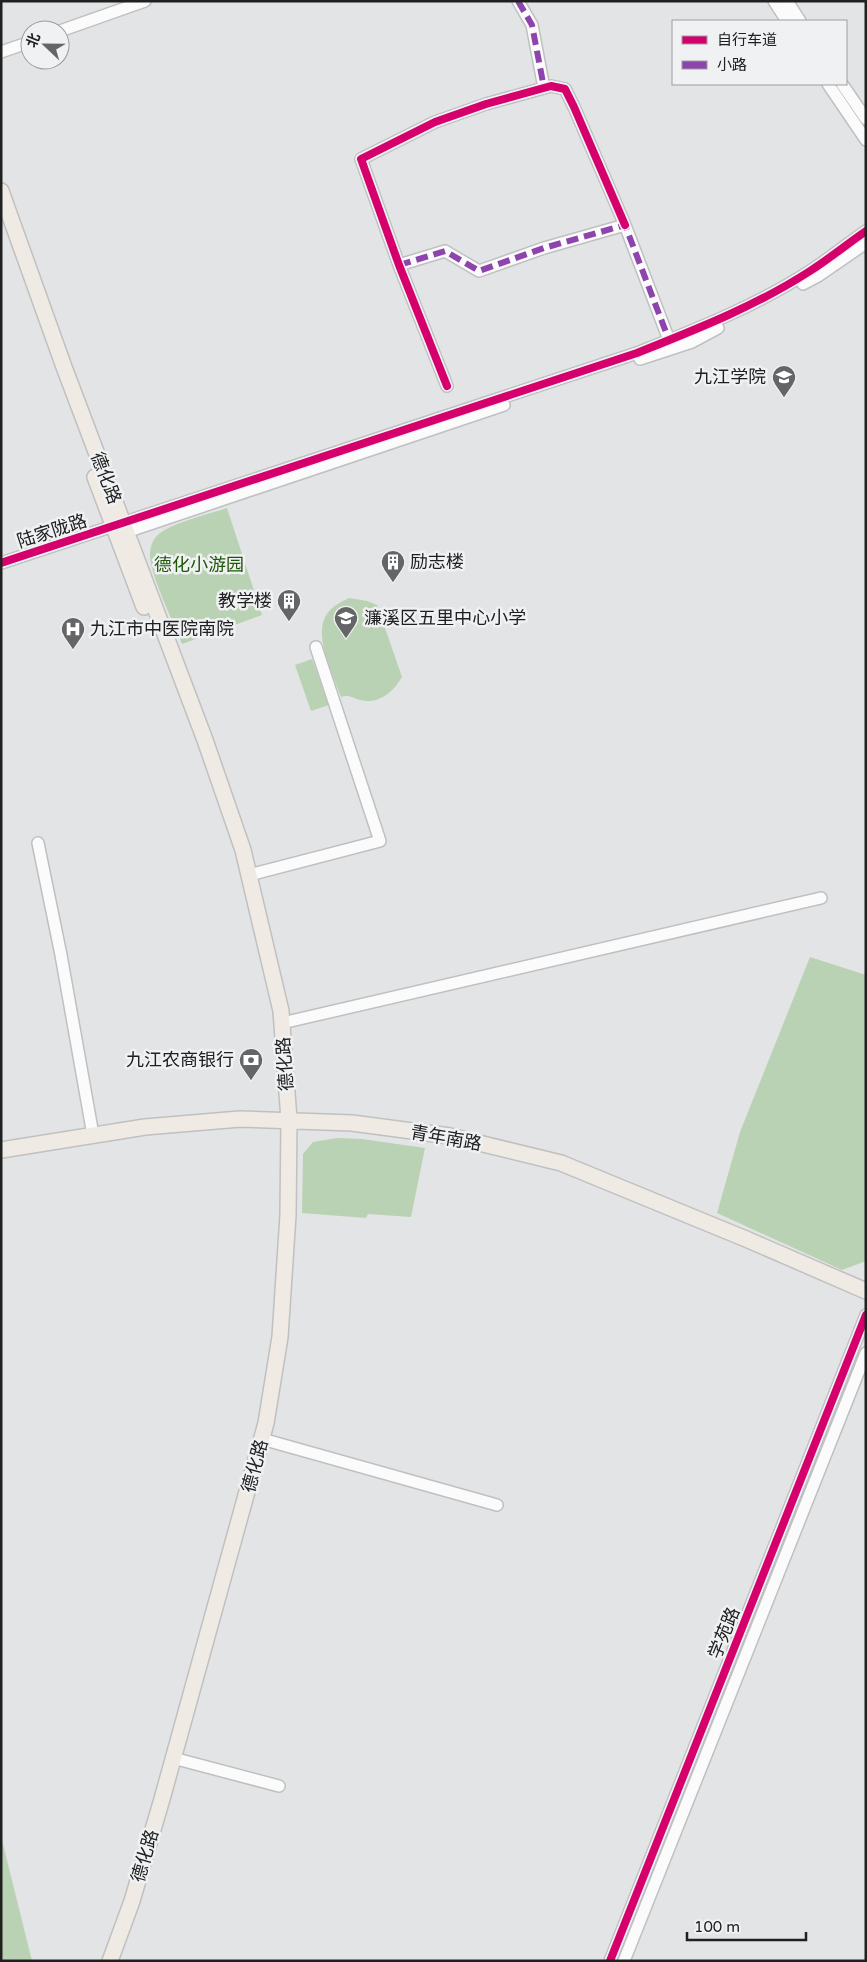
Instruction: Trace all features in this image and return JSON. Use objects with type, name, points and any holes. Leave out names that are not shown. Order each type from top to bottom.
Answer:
[{"type":"main road","name":"德化路","points":[[1,191],[120,529],[205,740],[243,850],[281,1011],[282,1023],[288,1215],[280,1343],[262,1439],[132,1902],[110,1961]]},
{"type":"main road","name":"德化路","points":[[1,216],[120,529],[236,854],[272,1010],[285,1120],[281,1222],[271,1336],[256,1435],[128,1884],[99,1961]]},
{"type":"main road","name":"青年南路","points":[[1,1150],[144,1127],[230,1120],[352,1123],[450,1136],[560,1163],[746,1239],[866,1291]]},
{"type":"street","points":[[518,1],[532,25],[544,88]]},
{"type":"street","points":[[774,1],[786,20]]},
{"type":"street","points":[[787,1],[799,20]]},
{"type":"street","points":[[70,28],[139,2]]},
{"type":"street","points":[[1,52],[20,45]]},
{"type":"street","points":[[829,85],[866,140]]},
{"type":"street","points":[[843,85],[866,118]]},
{"type":"street","points":[[447,386],[399,265],[361,159],[435,122],[486,104],[551,86],[565,89],[625,224],[669,340]]},
{"type":"street","points":[[399,265],[445,251],[479,271],[544,248],[625,224]]},
{"type":"street","points":[[120,529],[637,353],[705,327],[810,271],[866,230]]},
{"type":"street","points":[[120,529],[692,342],[818,276],[866,243]]},
{"type":"street","name":"陆家陇路","points":[[1,563],[120,529]]},
{"type":"street","points":[[249,875],[380,840],[316,647]]},
{"type":"street","points":[[38,843],[61,955],[93,1135]]},
{"type":"street","points":[[282,1023],[821,898]]},
{"type":"street","name":"学苑路","points":[[610,1961],[866,1315]]},
{"type":"street","name":"学苑路","points":[[624,1961],[866,1353]]},
{"type":"street","points":[[262,1439],[497,1505]]},
{"type":"street","points":[[173,1758],[279,1786]]},
{"type":"green space","name":"德化小游园","points":[[227,508],[262,615],[182,644],[154,576],[150,556],[152,544],[160,533],[168,528]]},
{"type":"green space","points":[[349,598],[377,605],[402,677],[390,692],[373,701],[360,700],[349,696],[341,697],[323,644],[323,622],[327,614],[334,606]]},
{"type":"green space","points":[[312,659],[329,705],[311,711],[295,665]]},
{"type":"green space","points":[[810,957],[866,975],[866,1261],[842,1270],[717,1213],[740,1132]]},
{"type":"green space","points":[[337,1138],[362,1139],[425,1148],[411,1217],[368,1214],[366,1218],[302,1213],[303,1154],[313,1142]]},
{"type":"green space","points":[[1,1836],[32,1961],[1,1961]]},
{"type":"marked path","points":[[518,1],[532,25],[544,88]]},
{"type":"marked path","points":[[399,265],[445,251],[479,271],[544,248],[625,225],[669,340]]},
{"type":"cycle path","points":[[447,386],[399,265],[361,159],[435,122],[486,104],[551,86],[565,89],[625,225]]},
{"type":"cycle path","points":[[1,563],[637,353],[704,326],[790,284],[866,231]]},
{"type":"cycle path","points":[[610,1961],[866,1315]]},
{"type":"place","name":"九江学院","points":[[784,398]]},
{"type":"place","name":"励志楼","points":[[393,583]]},
{"type":"place","name":"教学楼","points":[[289,622]]},
{"type":"place","name":"濂溪区五里中心小学","points":[[346,639]]},
{"type":"place","name":"九江市中医院南院","points":[[73,650]]},
{"type":"place","name":"九江农商银行","points":[[251,1081]]}]
